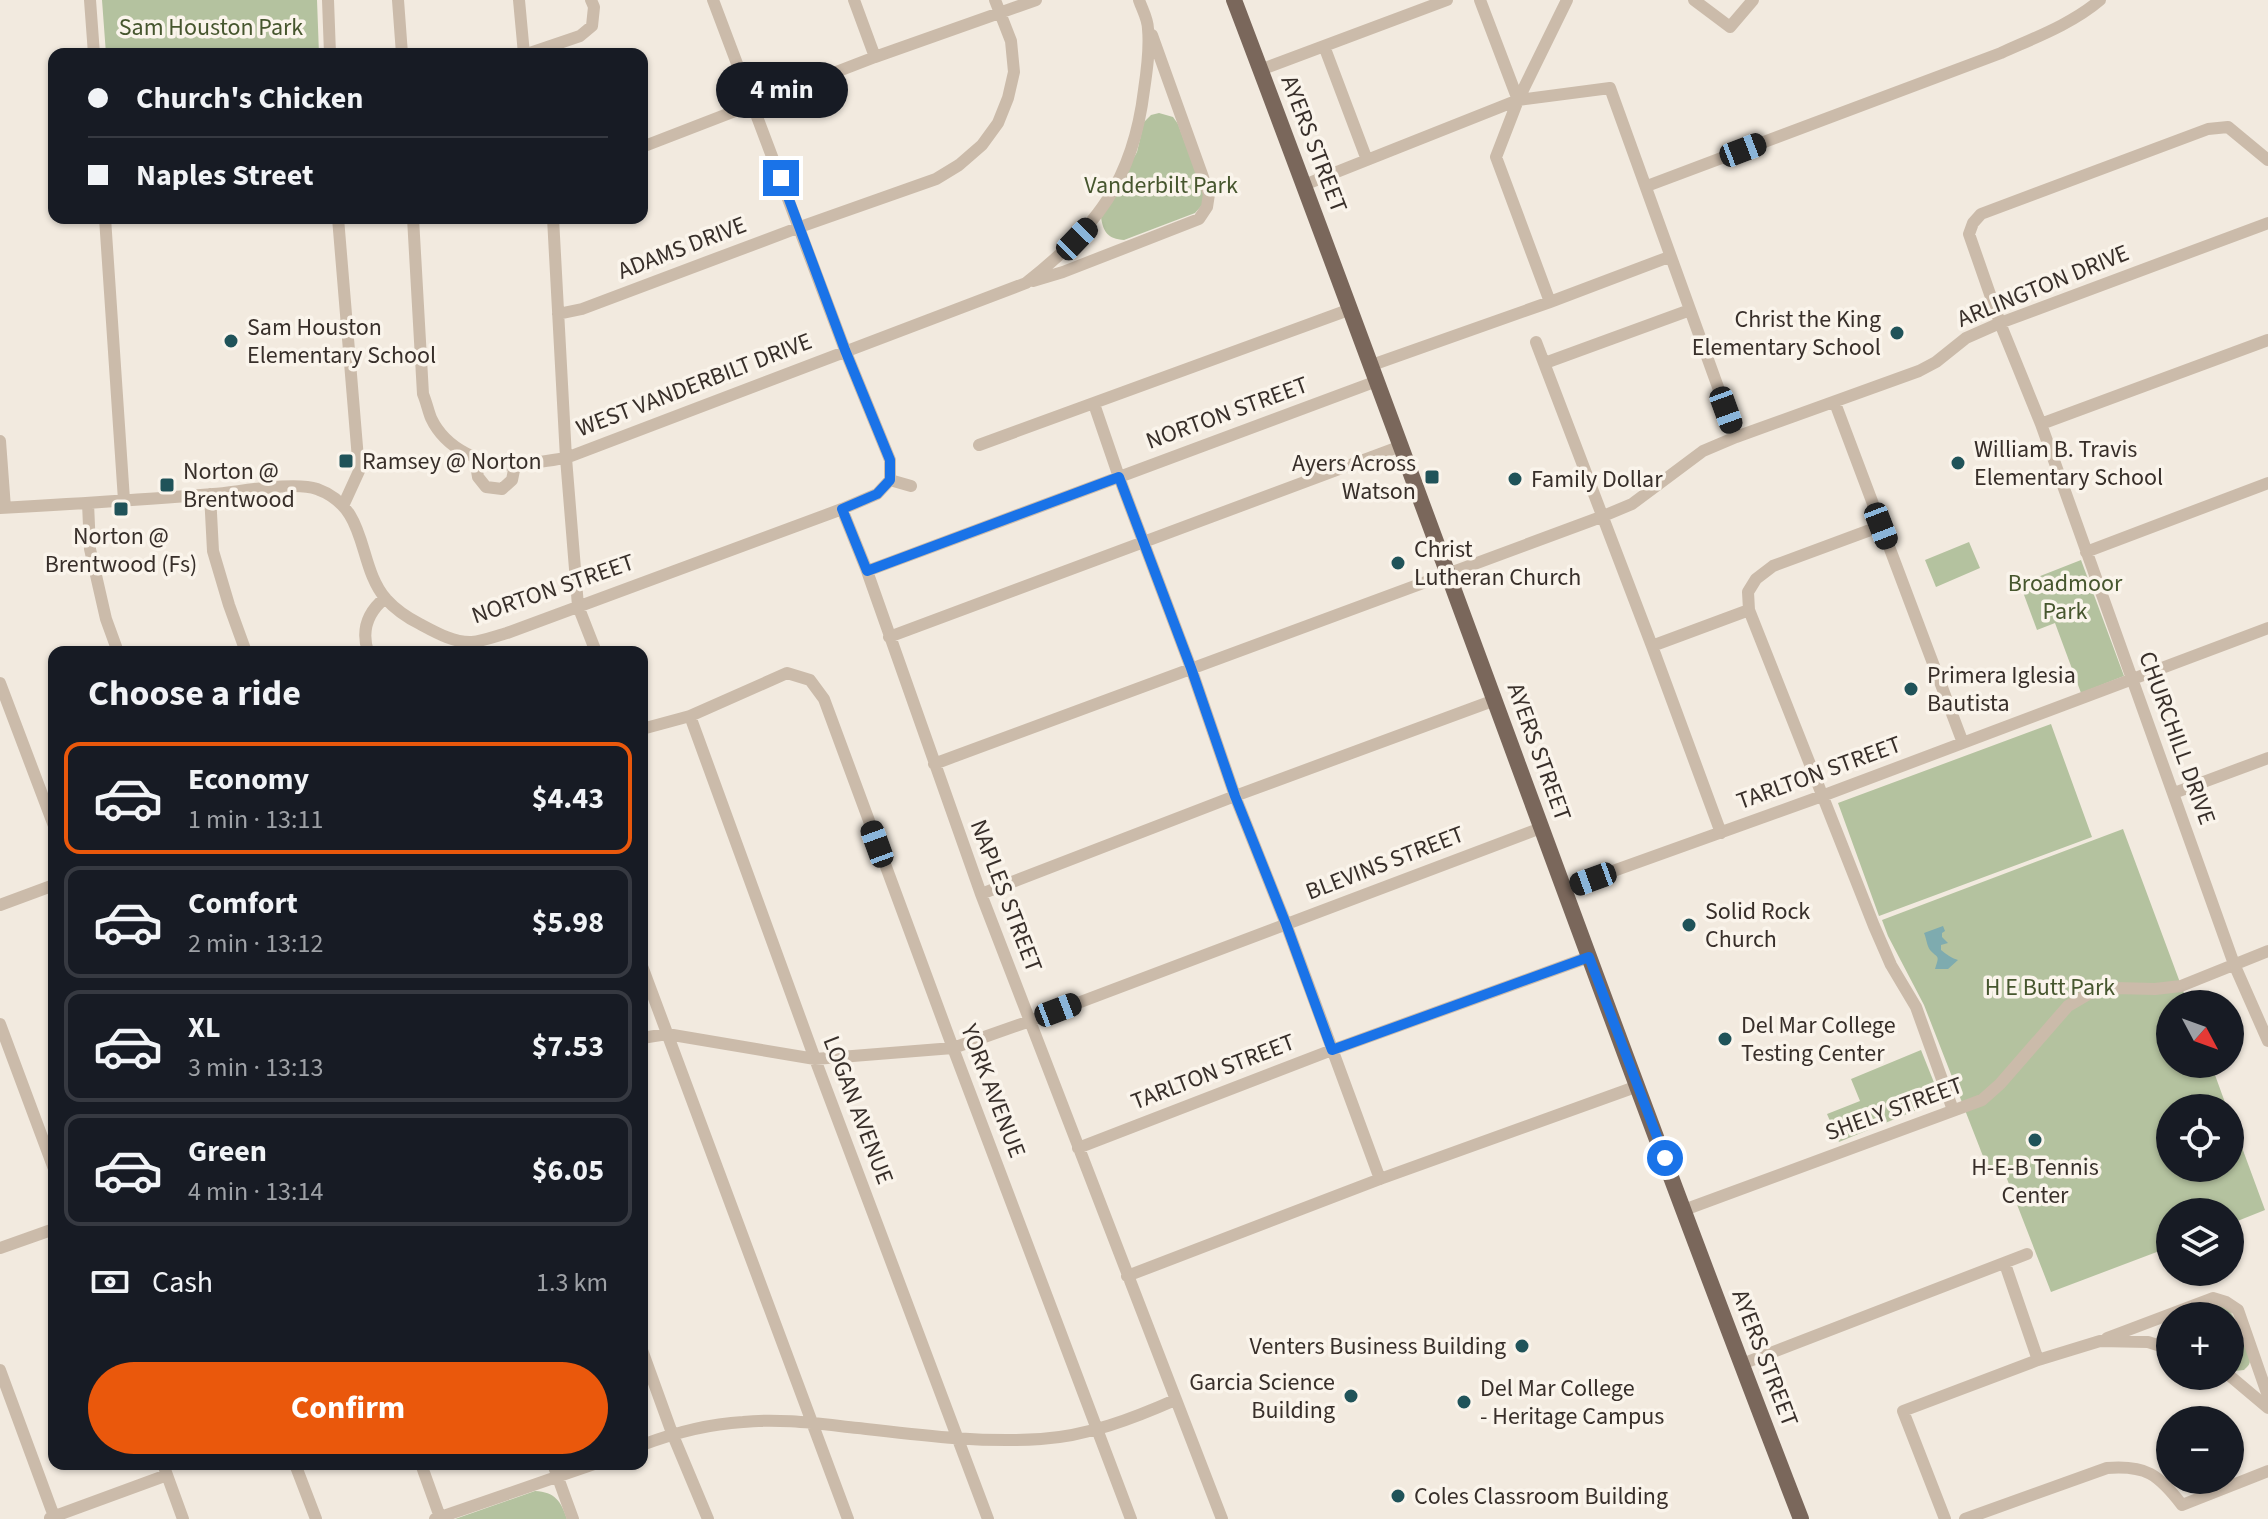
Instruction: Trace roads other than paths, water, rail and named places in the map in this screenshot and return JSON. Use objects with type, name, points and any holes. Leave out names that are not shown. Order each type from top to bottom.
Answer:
[{"type":"main road","name":"AYERS STREET","points":[[1234,0],[1351,309],[1563,889],[1801,1519]]},
{"type":"street","points":[[90,0],[94,48]]},
{"type":"street","points":[[328,0],[330,48]]},
{"type":"street","points":[[398,0],[402,48]]},
{"type":"street","points":[[519,0],[525,48]]},
{"type":"street","points":[[544,48],[580,36],[592,26],[594,7],[591,0]]},
{"type":"street","points":[[713,0],[845,350],[890,460],[890,480],[911,486]]},
{"type":"street","points":[[854,0],[875,57]]},
{"type":"street","name":"ADAMS DRIVE","points":[[558,314],[582,309],[936,179],[959,165],[982,145],[998,123],[1014,72],[1011,41],[995,0]]},
{"type":"street","points":[[648,145],[875,57],[1036,0]]},
{"type":"street","name":"WEST VANDERBILT DRIVE","points":[[475,458],[515,465],[566,458],[1026,283],[1061,256],[1092,223],[1114,189],[1129,157],[1141,120],[1147,70],[1148,26],[1139,0]]},
{"type":"street","points":[[1260,70],[1447,0]]},
{"type":"street","points":[[1480,0],[1518,100]]},
{"type":"street","points":[[1550,302],[1496,157],[1518,100],[1567,0]]},
{"type":"street","points":[[1694,0],[1730,27],[1753,0]]},
{"type":"street","points":[[1647,186],[2001,53],[2046,32],[2100,0]]},
{"type":"street","points":[[1026,283],[1063,272],[1199,219],[1207,207],[1209,194],[1148,26]]},
{"type":"street","points":[[1324,46],[1367,160]]},
{"type":"street","points":[[1304,185],[1518,100],[1610,88],[1736,437]]},
{"type":"street","name":"CHURCHILL DRIVE","points":[[2268,160],[2228,127],[2208,129],[1981,214],[1969,234],[2000,323],[2041,424],[2234,964],[2268,1041]]},
{"type":"street","name":"ARLINGTON DRIVE","points":[[934,764],[1601,517],[1632,504],[1703,451],[1919,371],[1936,362],[1966,338],[2000,323],[2268,223]]},
{"type":"street","points":[[105,224],[124,500]]},
{"type":"street","points":[[0,441],[2,508],[299,486],[314,488],[343,506],[359,471],[338,224]]},
{"type":"street","points":[[413,224],[423,394],[432,420],[464,454],[475,458],[478,477],[486,487],[502,489],[512,480],[515,465]]},
{"type":"street","points":[[553,224],[566,458],[578,606],[594,646]]},
{"type":"street","name":"NORTON STREET","points":[[867,571],[1119,477],[1550,302],[1669,257]]},
{"type":"street","points":[[979,445],[1351,309]]},
{"type":"street","points":[[1545,363],[1690,310]]},
{"type":"street","points":[[2041,424],[2268,340]]},
{"type":"street","points":[[1536,342],[1721,833]]},
{"type":"street","points":[[1835,403],[1963,743]]},
{"type":"street","points":[[1094,404],[1235,796],[1380,1179]]},
{"type":"street","points":[[889,637],[1401,446]]},
{"type":"street","name":"NORTON STREET","points":[[472,646],[842,509],[877,494],[890,480]]},
{"type":"street","points":[[2086,552],[2268,483]]},
{"type":"street","points":[[210,494],[213,551],[244,646]]},
{"type":"street","points":[[88,503],[90,549],[106,619],[116,646]]},
{"type":"street","name":"NORTON STREET","points":[[343,506],[354,521],[375,580],[385,598],[409,618],[467,646]]},
{"type":"street","name":"NAPLES STREET","points":[[842,509],[867,571],[981,894],[1222,1519]]},
{"type":"street","points":[[1881,526],[1773,566],[1756,579],[1748,592],[1749,610],[1891,965],[1916,1007],[1953,1110]]},
{"type":"street","points":[[366,646],[366,625],[372,609],[385,598]]},
{"type":"street","points":[[1652,646],[1749,610]]},
{"type":"street","name":"TARLTON STREET","points":[[1563,889],[1822,796],[2268,628]]},
{"type":"street","name":"YORK AVENUE","points":[[690,716],[787,673],[810,680],[824,699],[1131,1519]]},
{"type":"street","points":[[0,683],[48,810]]},
{"type":"street","points":[[981,894],[1495,700]]},
{"type":"street","points":[[648,724],[690,716]]},
{"type":"street","name":"LOGAN AVENUE","points":[[690,716],[988,1519]]},
{"type":"street","points":[[2174,793],[2268,758]]},
{"type":"street","name":"BLEVINS STREET","points":[[648,1037],[667,1034],[815,1059],[953,1048],[1541,828]]},
{"type":"street","points":[[0,905],[48,887]]},
{"type":"street","name":"SHELY STREET","points":[[1684,1210],[1982,1100],[2000,1084],[2068,1006],[2090,993],[2115,988],[2181,986],[2268,951]]},
{"type":"street","name":"TARLTON STREET","points":[[1078,1148],[1332,1050],[1589,957]]},
{"type":"street","points":[[648,982],[848,1519]]},
{"type":"street","points":[[0,1024],[48,1153]]},
{"type":"street","points":[[1127,1276],[1380,1179],[1638,1086]]},
{"type":"street","points":[[0,1248],[48,1231]]},
{"type":"street","points":[[1742,1364],[2027,1254]]},
{"type":"street","points":[[2005,1264],[2038,1360]]},
{"type":"street","points":[[1945,1519],[1903,1411],[2213,1298],[2238,1310],[2268,1396]]},
{"type":"street","points":[[2100,1341],[2156,1345]]},
{"type":"street","points":[[648,1367],[708,1519]]},
{"type":"street","points":[[0,1370],[53,1518],[165,1470],[183,1519]]},
{"type":"street","points":[[2244,1388],[2268,1408]]},
{"type":"street","points":[[648,1443],[672,1433],[743,1421],[812,1423],[959,1439],[1043,1439],[1132,1419],[1175,1400]]},
{"type":"street","points":[[1965,1519],[2107,1468],[2131,1466],[2152,1474],[2168,1487],[2182,1505],[2184,1519]]},
{"type":"street","points":[[297,1470],[316,1519]]},
{"type":"street","points":[[423,1470],[438,1518],[579,1470]]},
{"type":"street","points":[[555,1470],[573,1519]]},
{"type":"street","points":[[2182,1505],[2268,1471]]},
{"type":"water","points":[[1943,926],[1945,931],[1942,937],[1948,943],[1941,945],[1941,950],[1958,960],[1948,969],[1935,969],[1937,957],[1929,948],[1924,933]]},
{"type":"place","name":"Christ the King Elementary School","points":[[1897,333]]},
{"type":"place","name":"Sam Houston Elementary School","points":[[231,341]]},
{"type":"place","name":"Ramsey @ Norton","points":[[346,461]]},
{"type":"place","name":"William B. Travis Elementary School","points":[[1958,463]]},
{"type":"place","name":"Ayers Across Watson","points":[[1432,477]]},
{"type":"place","name":"Family Dollar","points":[[1515,479]]},
{"type":"place","name":"Norton @ Brentwood","points":[[167,485]]},
{"type":"place","name":"Norton @ Brentwood (Fs)","points":[[121,509]]},
{"type":"place","name":"Christ Lutheran Church","points":[[1398,563]]},
{"type":"place","name":"Primera Iglesia Bautista","points":[[1911,689]]},
{"type":"place","name":"Solid Rock Church","points":[[1689,925]]},
{"type":"place","name":"Del Mar College Testing Center","points":[[1725,1039]]},
{"type":"place","name":"H-E-B Tennis Center","points":[[2035,1140]]},
{"type":"place","name":"Venters Business Building","points":[[1522,1346]]},
{"type":"place","name":"Garcia Science Building","points":[[1351,1396]]},
{"type":"place","name":"Del Mar College - Heritage Campus","points":[[1464,1402]]},
{"type":"place","name":"Coles Classroom Building","points":[[1398,1496]]},
{"type":"park label","name":"Sam Houston Park","points":[[211,27]]},
{"type":"park label","name":"Vanderbilt Park","points":[[1161,185]]},
{"type":"park label","name":"Broadmoor Park","points":[[2065,597]]},
{"type":"park label","name":"H E Butt Park","points":[[2050,987]]}]
